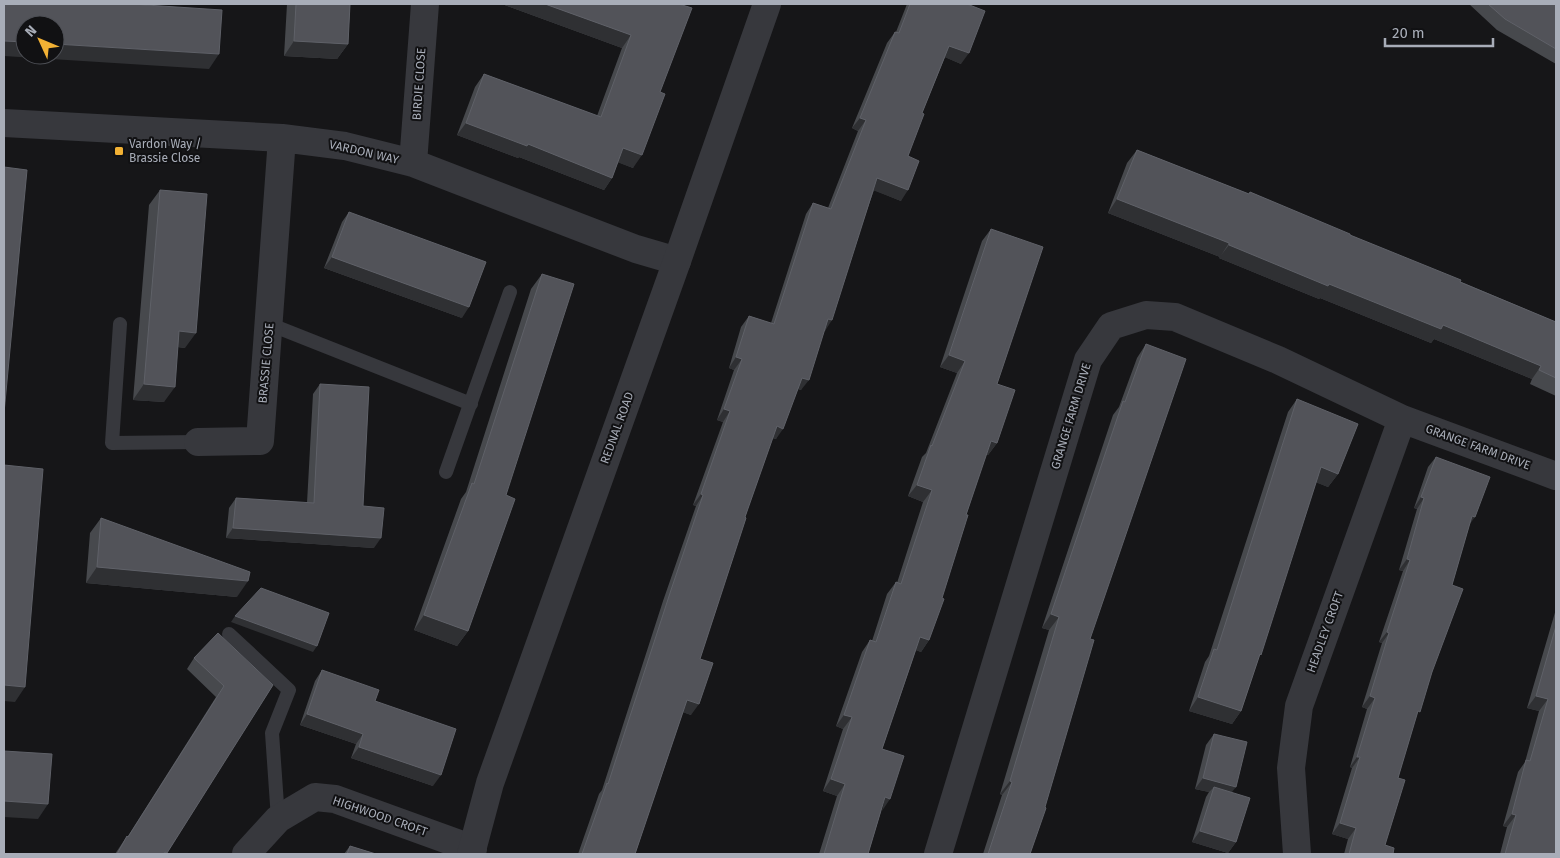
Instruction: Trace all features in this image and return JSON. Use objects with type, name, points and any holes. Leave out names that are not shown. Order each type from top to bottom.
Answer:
[{"type":"street","name":"BIRDIE CLOSE","points":[[413,163],[425,4]]},
{"type":"street","name":"REDNAL ROAD","points":[[472,851],[493,773],[767,4]]},
{"type":"street","name":"VARDON WAY","points":[[4,123],[282,138],[345,146],[413,163],[636,249],[677,260]]},
{"type":"street","name":"BRASSIE CLOSE","points":[[198,442],[260,441],[282,138]]},
{"type":"street","name":"GRANGE FARM DRIVE","points":[[938,854],[1088,360],[1111,326],[1146,315],[1175,316],[1278,360],[1402,419],[1556,476]]},
{"type":"street","name":"HEADLEY CROFT","points":[[1297,854],[1291,768],[1298,706],[1402,419]]},
{"type":"street","name":"HIGHWOOD CROFT","points":[[246,854],[278,819],[315,797],[335,799],[472,851]]},
{"type":"lane","points":[[446,472],[510,292]]},
{"type":"lane","name":"BRASSIE CLOSE","points":[[120,324],[112,443],[198,442]]},
{"type":"lane","points":[[269,324],[470,404]]},
{"type":"lane","points":[[228,634],[289,690],[272,733],[278,819]]},
{"type":"building","points":[[4,4],[131,4],[222,10],[219,54],[65,45],[65,15],[15,15],[15,42],[4,41]]},
{"type":"building","points":[[296,4],[350,4],[348,44],[294,41]]},
{"type":"building","points":[[545,4],[679,4],[692,8],[660,92],[665,94],[642,155],[623,148],[612,178],[528,144],[527,146],[466,123],[484,74],[601,117],[631,35]]},
{"type":"building","points":[[910,4],[967,4],[985,11],[969,53],[949,46],[922,113],[924,114],[908,156],[919,161],[908,190],[877,178],[832,320],[828,319],[809,380],[802,378],[783,429],[777,426],[745,517],[700,659],[713,663],[699,704],[687,700],[635,854],[582,854],[608,784],[703,495],[701,494],[730,411],[724,409],[742,359],[736,357],[749,316],[774,324],[813,203],[831,209],[866,120],[860,118],[895,32],[899,33]]},
{"type":"building","points":[[1488,4],[1556,4],[1556,49],[1505,19]]},
{"type":"building","points":[[1137,150],[1249,194],[1250,192],[1461,280],[1460,282],[1556,322],[1556,378],[1539,370],[1541,366],[1443,325],[1441,329],[1329,284],[1328,286],[1229,245],[1229,243],[1117,199]]},
{"type":"building","points":[[4,167],[27,170],[4,413]]},
{"type":"building","points":[[160,190],[207,194],[196,333],[179,331],[175,387],[144,384]]},
{"type":"building","points":[[349,212],[486,262],[469,307],[332,257]]},
{"type":"building","points":[[991,229],[1043,247],[997,384],[1015,390],[997,443],[991,441],[966,515],[968,515],[942,598],[944,599],[929,640],[920,637],[882,749],[904,756],[890,799],[885,797],[868,854],[824,854],[845,784],[831,779],[852,717],[844,715],[870,640],[876,642],[896,582],[901,584],[932,490],[917,485],[965,361],[949,355]]},
{"type":"building","points":[[542,274],[574,284],[506,495],[515,499],[468,631],[424,615],[472,483],[474,484]]},
{"type":"building","points":[[1146,344],[1186,359],[1090,639],[1094,640],[1046,808],[1030,854],[988,854],[1012,782],[1010,781],[1059,617],[1051,614],[1123,401],[1125,402]]},
{"type":"building","points":[[320,384],[369,387],[363,506],[384,508],[381,538],[233,528],[236,498],[314,503]]},
{"type":"building","points":[[1297,399],[1358,424],[1338,474],[1321,467],[1261,655],[1241,711],[1198,697],[1214,649],[1217,650]]},
{"type":"building","points":[[1436,457],[1490,477],[1475,517],[1472,516],[1452,585],[1463,589],[1432,672],[1420,712],[1418,711],[1398,778],[1405,780],[1385,845],[1394,848],[1393,854],[1349,854],[1356,828],[1340,823],[1375,698],[1370,696],[1389,633],[1387,632],[1410,560],[1407,559],[1424,498],[1421,497]]},
{"type":"building","points":[[4,465],[43,469],[25,687],[4,685]]},
{"type":"building","points":[[101,518],[250,572],[248,581],[97,567]]},
{"type":"building","points":[[261,588],[329,613],[317,646],[235,616]]},
{"type":"building","points":[[1556,626],[1556,854],[1505,854],[1516,815],[1512,814],[1526,760],[1530,761],[1548,699],[1536,696]]},
{"type":"building","points":[[218,633],[273,685],[167,853],[117,854],[224,686],[194,658]]},
{"type":"building","points":[[322,670],[379,690],[375,701],[456,729],[441,775],[359,747],[363,734],[307,714]]},
{"type":"building","points":[[1214,734],[1247,742],[1236,787],[1203,778]]},
{"type":"building","points":[[4,751],[52,754],[48,804],[4,801]]},
{"type":"building","points":[[1214,787],[1250,798],[1236,842],[1200,831]]},
{"type":"building","points":[[350,846],[376,854],[347,854]]},
{"type":"place","name":"Vardon Way / Brassie Close","points":[[119,151]]}]
